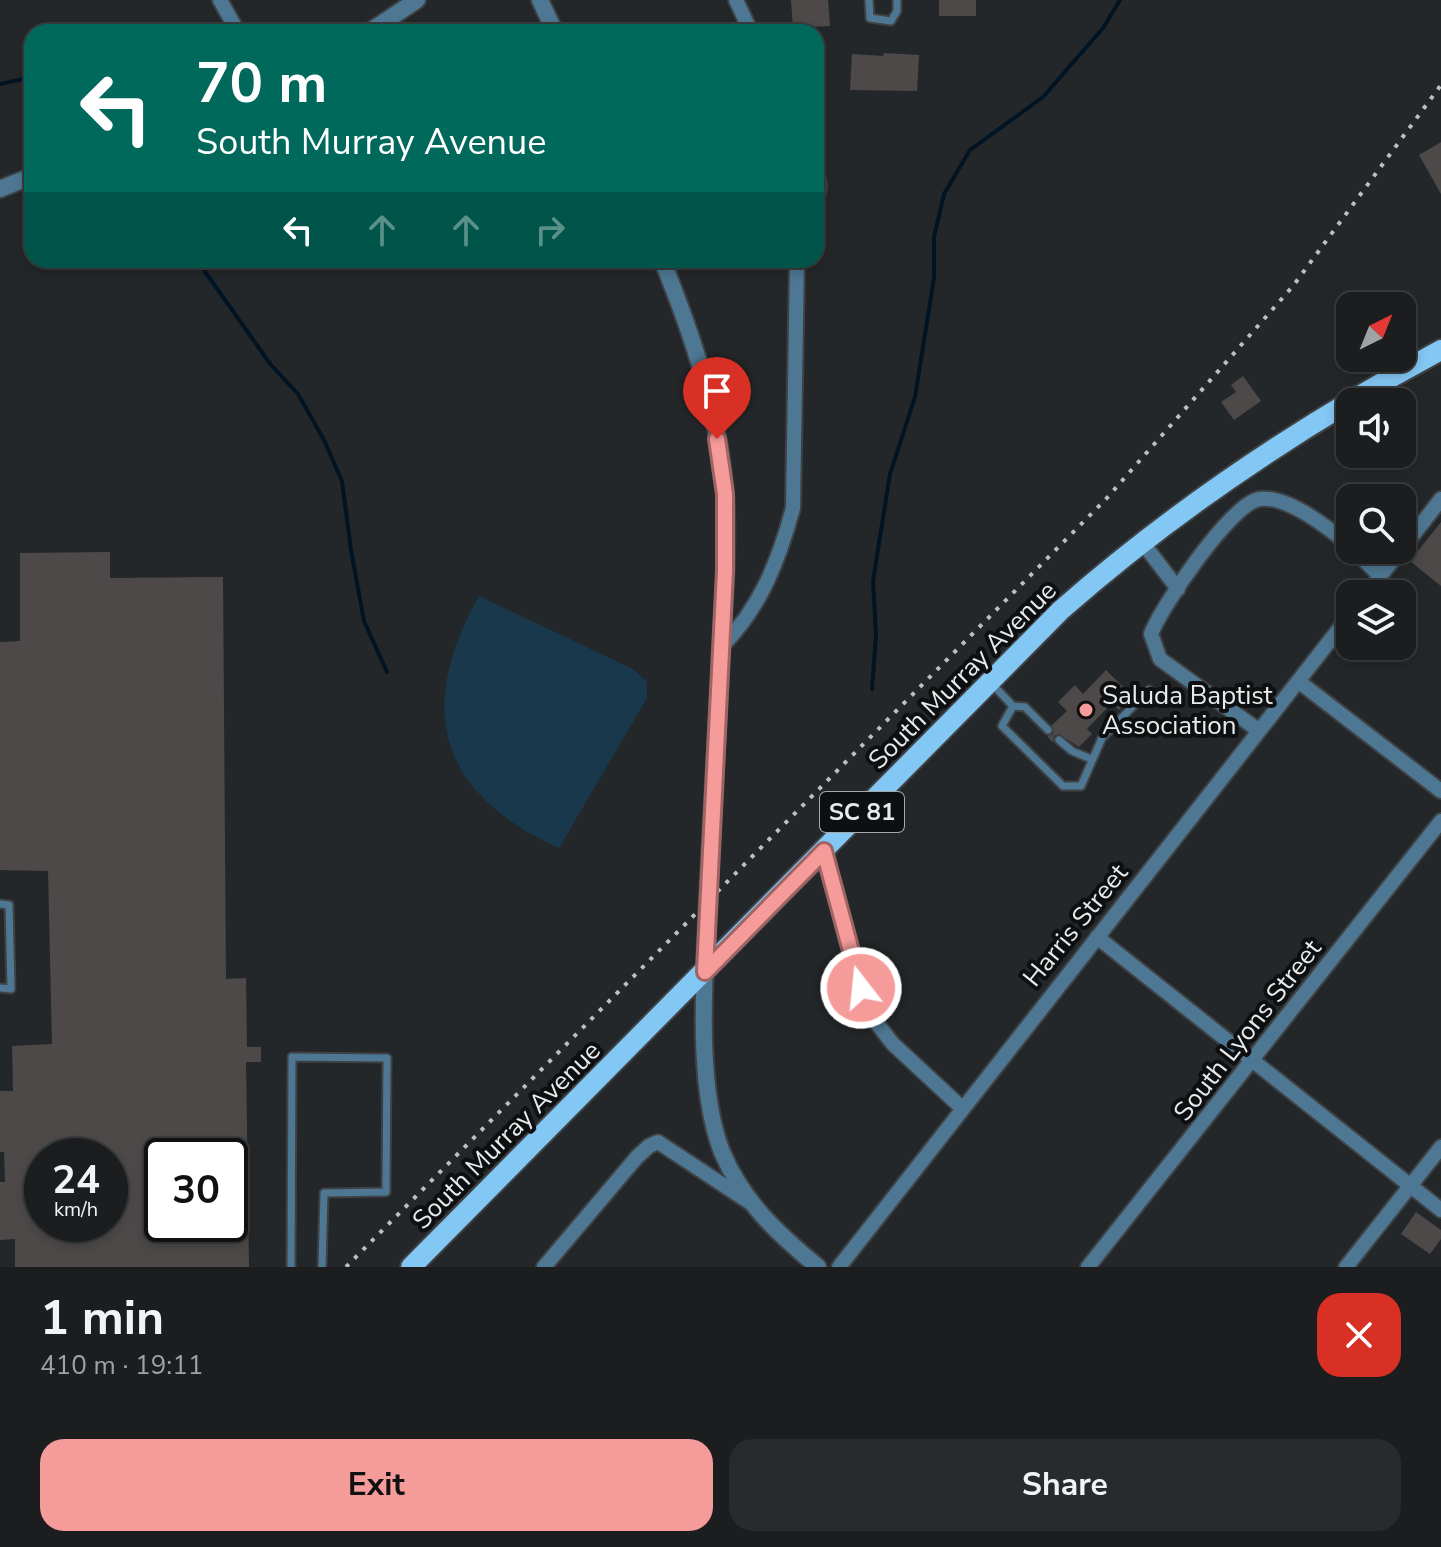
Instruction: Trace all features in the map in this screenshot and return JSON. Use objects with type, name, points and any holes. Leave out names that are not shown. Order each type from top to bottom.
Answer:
[{"type":"main road","name":"South Murray Avenue","points":[[411,1267],[1061,610],[1142,542],[1308,426],[1441,350]]},
{"type":"street","points":[[220,0],[234,24]]},
{"type":"street","points":[[381,24],[417,0]]},
{"type":"street","points":[[540,0],[551,24]]},
{"type":"street","points":[[736,0],[747,24]]},
{"type":"street","points":[[1,185],[24,178]]},
{"type":"street","points":[[665,268],[687,321],[710,396],[721,461],[726,533],[705,972],[705,1059],[711,1104],[721,1149],[751,1203],[763,1219],[818,1267]]},
{"type":"street","points":[[721,647],[744,624],[756,604],[786,535],[793,508],[797,268]]},
{"type":"street","points":[[1258,730],[1160,659],[1151,634],[1157,617],[1229,520],[1246,502],[1263,498],[1297,509],[1336,535]]},
{"type":"street","points":[[1416,531],[1441,499]]},
{"type":"street","points":[[1142,542],[1178,589]]},
{"type":"street","points":[[1368,564],[1380,576]]},
{"type":"street","points":[[1377,580],[1390,564]]},
{"type":"street","name":"Harris Street","points":[[839,1267],[1336,633]]},
{"type":"street","points":[[1298,681],[1441,791]]},
{"type":"street","name":"South Lyons Street","points":[[1088,1267],[1441,821]]},
{"type":"street","points":[[824,851],[868,1012],[893,1044],[962,1108]]},
{"type":"street","points":[[1097,937],[1441,1210]]},
{"type":"street","points":[[544,1267],[637,1157],[658,1142],[751,1203]]},
{"type":"street","points":[[1346,1267],[1441,1147]]},
{"type":"lane","points":[[869,0],[870,18],[891,21],[897,11],[897,0]]},
{"type":"lane","points":[[990,682],[1013,706],[1025,707],[1048,730]]},
{"type":"lane","points":[[1013,706],[1002,726],[1063,786],[1081,786],[1102,738],[1149,690]]},
{"type":"lane","points":[[1059,740],[1072,751],[1091,759]]},
{"type":"lane","points":[[0,904],[9,905],[11,989],[0,988]]},
{"type":"lane","points":[[291,1267],[292,1057],[387,1058],[386,1192],[324,1193],[322,1267]]},
{"type":"shaded area","points":[[479,596],[633,669],[647,682],[647,698],[559,848],[518,826],[487,802],[464,774],[450,744],[445,711],[448,675],[459,637]]},
{"type":"building","points":[[791,0],[828,0],[830,26],[793,24]]},
{"type":"building","points":[[939,0],[976,0],[976,16],[939,16]]},
{"type":"building","points":[[884,53],[919,55],[917,91],[850,90],[852,54],[883,56]]},
{"type":"building","points":[[1441,142],[1441,194],[1419,155]]},
{"type":"building","points":[[1243,376],[1261,401],[1234,420],[1221,402],[1236,392],[1231,385]]},
{"type":"building","points":[[1441,522],[1441,586],[1414,564],[1416,553]]},
{"type":"building","points":[[110,552],[110,578],[223,577],[226,979],[246,978],[247,1047],[261,1047],[261,1062],[246,1062],[247,1138],[144,1138],[144,1242],[248,1242],[248,1199],[249,1267],[15,1267],[15,1239],[0,1240],[0,1182],[5,1182],[4,1152],[0,1152],[0,1091],[13,1091],[12,1046],[52,1044],[48,871],[0,870],[0,642],[20,641],[20,553]]},
{"type":"building","name":"Saluda Baptist Association","points":[[1106,670],[1132,696],[1130,700],[1119,710],[1112,703],[1087,729],[1092,734],[1079,747],[1059,734],[1054,736],[1053,743],[1047,736],[1053,734],[1052,725],[1067,711],[1058,702],[1075,685],[1083,694]]},
{"type":"building","points":[[1416,1212],[1441,1230],[1441,1239],[1430,1254],[1401,1234]]},
{"type":"waterway","points":[[872,689],[876,635],[873,581],[890,474],[915,397],[934,278],[934,237],[944,194],[970,150],[1043,97],[1103,28],[1120,0]]},
{"type":"waterway","points":[[0,84],[24,79]]},
{"type":"waterway","points":[[202,268],[271,365],[298,394],[324,440],[342,481],[364,621],[387,672]]},
{"type":"railway","points":[[346,1267],[1106,499],[1293,286],[1441,85]]},
{"type":"place","name":"Saluda Baptist Association","points":[[1086,710]]},
{"type":"route","points":[[717,439],[725,494],[726,533],[705,972],[824,851],[861,988]]}]
